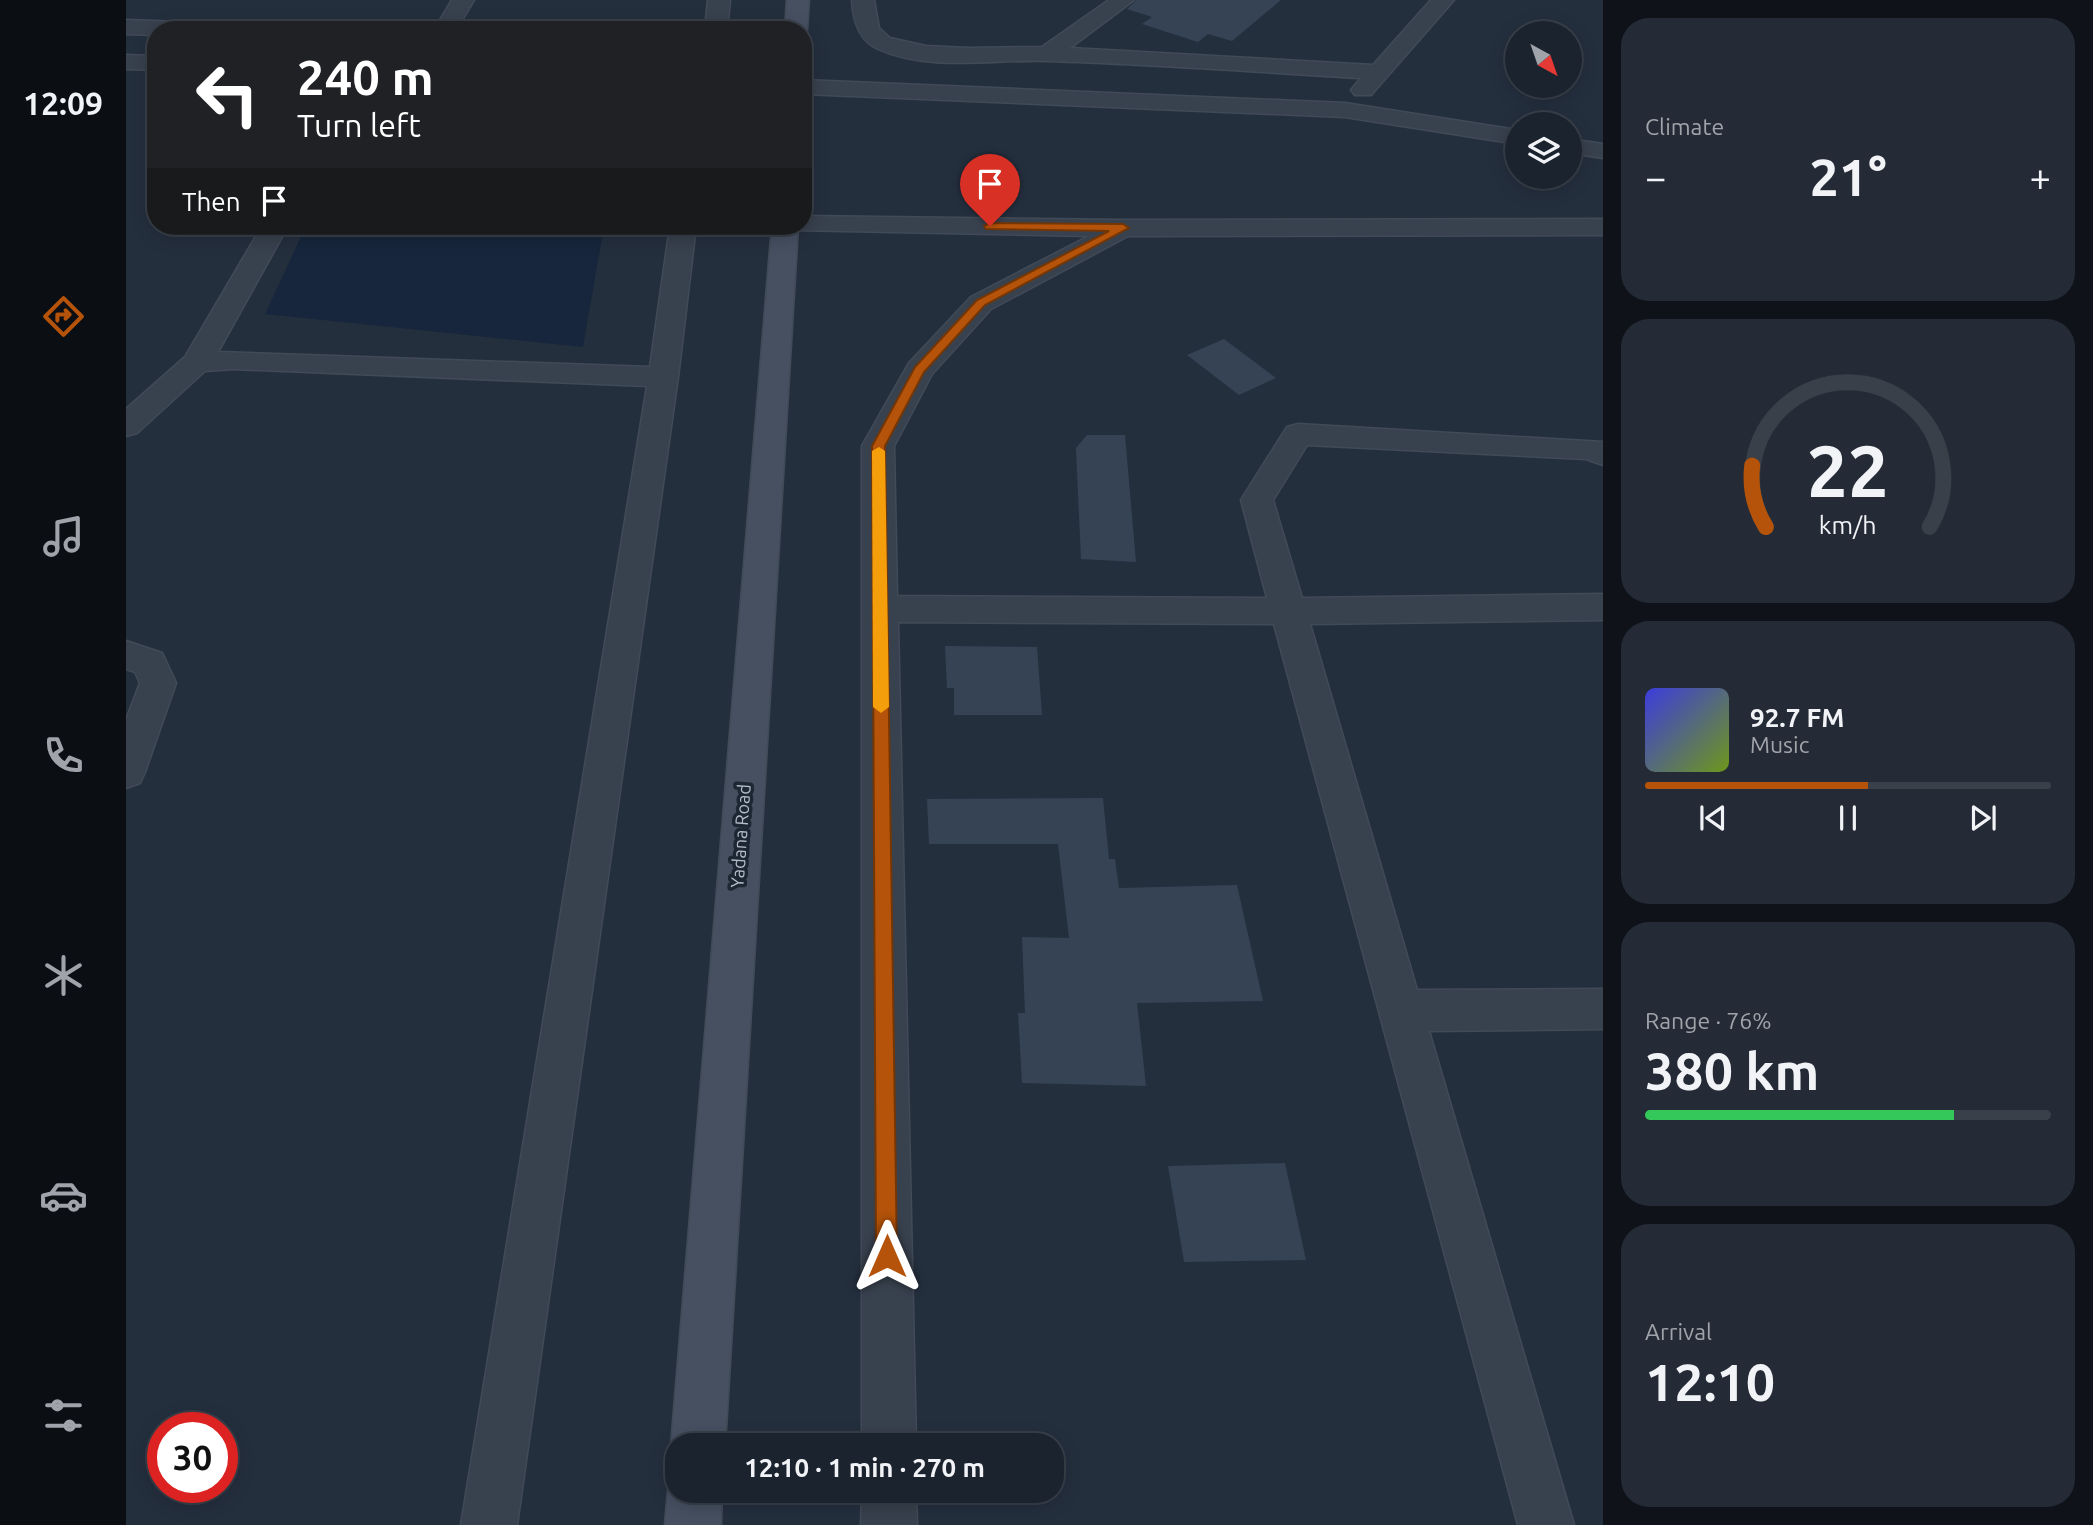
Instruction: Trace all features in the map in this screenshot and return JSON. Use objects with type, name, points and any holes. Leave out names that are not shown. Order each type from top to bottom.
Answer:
[{"type":"main road","points":[[797,21],[798,0]]},
{"type":"main road","name":"Yadana Road","points":[[699,1433],[784,235]]},
{"type":"main road","points":[[693,1525],[694,1503]]},
{"type":"street","points":[[450,21],[463,0]]},
{"type":"street","points":[[717,21],[719,0]]},
{"type":"street","points":[[863,0],[864,24],[878,40],[891,46],[932,52],[1047,54],[1379,72]]},
{"type":"street","points":[[1047,54],[1123,0]]},
{"type":"street","points":[[1345,110],[1443,0]]},
{"type":"street","points":[[126,27],[147,28]]},
{"type":"street","points":[[126,62],[147,63]]},
{"type":"street","points":[[812,87],[1345,110],[1505,135]]},
{"type":"street","points":[[1582,148],[1603,151]]},
{"type":"street","points":[[812,224],[1123,228],[1603,227]]},
{"type":"street","points":[[889,1433],[878,446],[919,370],[981,303],[1123,228]]},
{"type":"street","points":[[126,426],[197,362],[215,335],[270,235]]},
{"type":"street","points":[[489,1525],[663,377],[682,235]]},
{"type":"street","points":[[197,362],[233,360],[663,377]]},
{"type":"street","points":[[1546,1525],[1257,500],[1298,434],[1592,449],[1603,455]]},
{"type":"street","points":[[880,609],[1288,611],[1603,607]]},
{"type":"street","points":[[126,655],[149,663],[158,683],[126,772]]},
{"type":"street","points":[[1400,1011],[1603,1009]]},
{"type":"street","points":[[889,1503],[890,1525]]},
{"type":"water","points":[[302,235],[602,235],[583,347],[265,314]]},
{"type":"building","points":[[1137,0],[1281,0],[1232,41],[1208,34],[1198,42],[1142,24],[1152,17],[1127,9]]},
{"type":"building","points":[[1224,339],[1276,378],[1239,395],[1187,355]]},
{"type":"building","points":[[1087,435],[1125,435],[1136,562],[1081,559],[1076,448]]},
{"type":"building","points":[[945,646],[1037,647],[1042,715],[954,715],[954,688],[947,688]]},
{"type":"building","points":[[1103,798],[1109,859],[1115,859],[1119,888],[1237,885],[1263,1001],[1137,1003],[1146,1086],[1022,1083],[1018,1013],[1025,1013],[1022,937],[1069,938],[1058,844],[929,844],[927,799]]},
{"type":"building","points":[[1285,1163],[1306,1260],[1184,1262],[1168,1166]]},
{"type":"slow traffic","points":[[879,451],[881,707]]},
{"type":"route","points":[[887,1256],[878,446],[919,370],[981,303],[1123,228],[990,226]]}]
